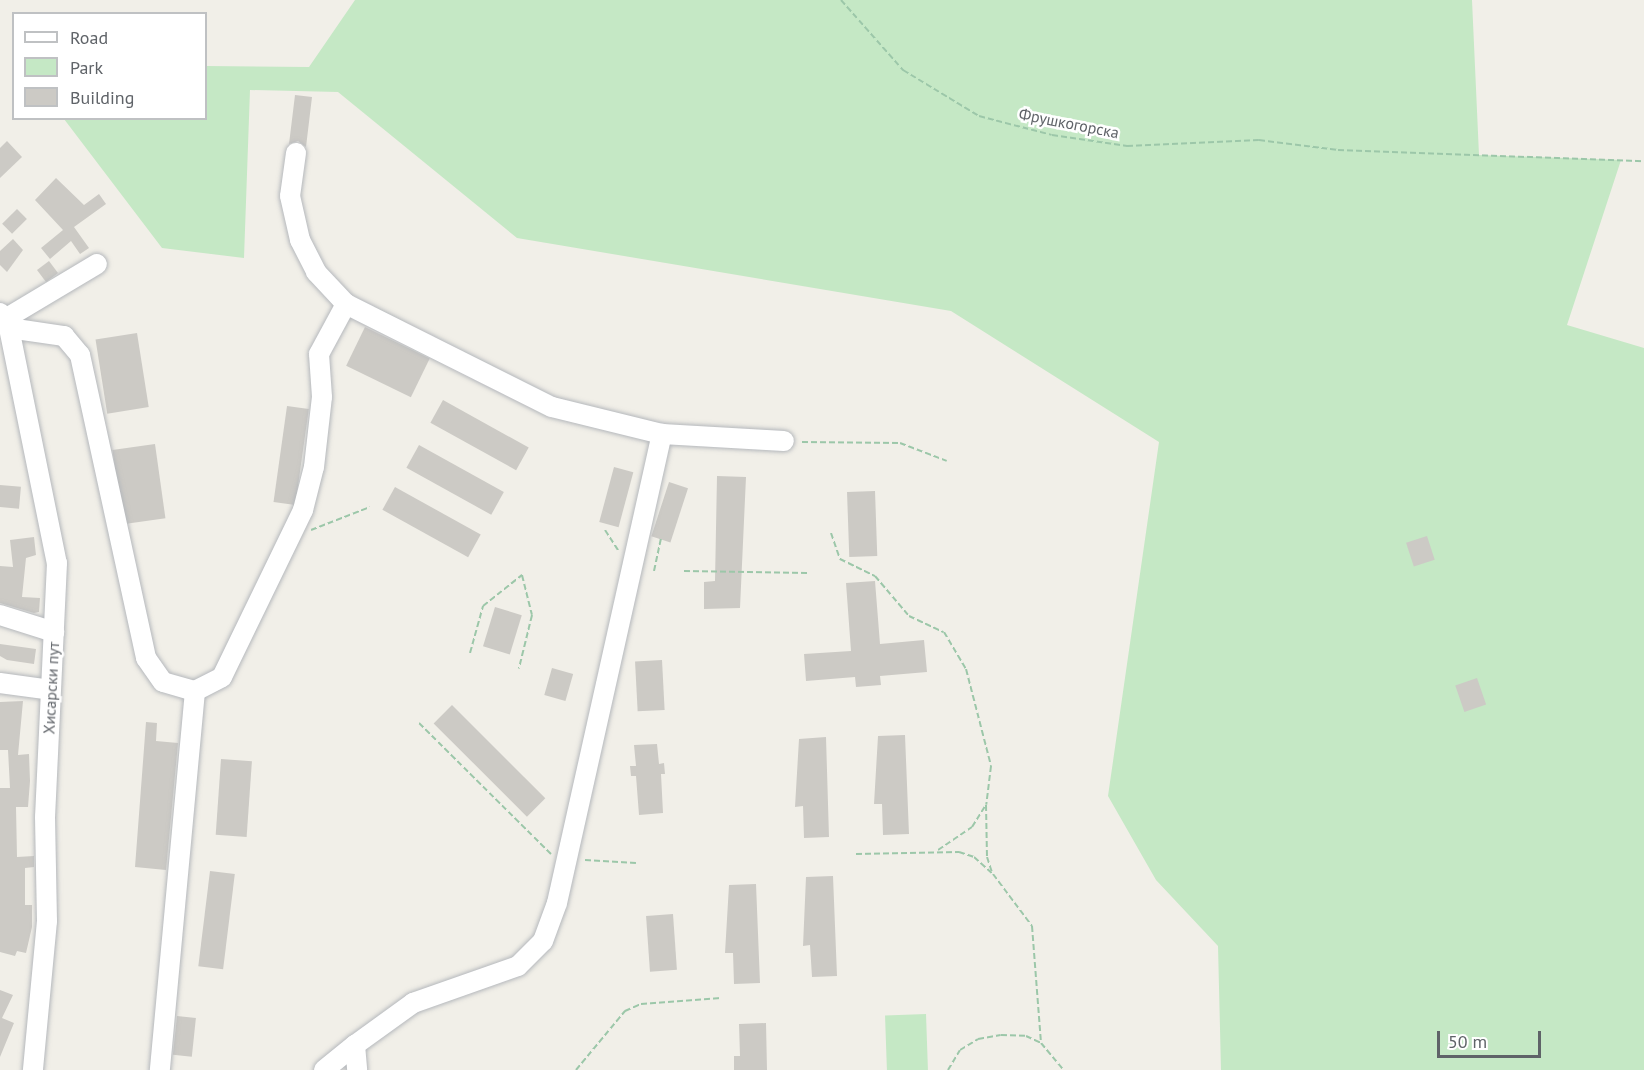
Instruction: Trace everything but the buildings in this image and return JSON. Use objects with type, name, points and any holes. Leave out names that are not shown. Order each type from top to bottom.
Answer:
[{"type":"street","points":[[296,153],[290,196],[300,240],[316,272],[346,304],[552,407],[662,434],[784,441]]},
{"type":"street","points":[[5,320],[97,264]]},
{"type":"street","points":[[5,320],[64,336],[80,355],[146,658],[163,682],[195,691],[222,677],[289,538],[314,467],[322,397],[319,354],[346,304]]},
{"type":"street","name":"Хисарски пут","points":[[5,320],[57,563],[51,690],[47,921],[33,1070]]},
{"type":"street","points":[[324,1070],[412,1003],[518,966],[543,941],[567,860],[662,434]]},
{"type":"street","points":[[0,615],[54,632]]},
{"type":"street","points":[[0,683],[51,690]]},
{"type":"street","points":[[160,1070],[195,691]]},
{"type":"street","points":[[355,1045],[357,1070]]},
{"type":"path","name":"Фрушкогорска","points":[[841,0],[903,70],[979,116],[1052,135],[1126,146],[1259,140],[1338,150],[1644,161]]},
{"type":"path","points":[[784,441],[900,443],[947,461]]},
{"type":"path","points":[[289,538],[370,507]]},
{"type":"path","points":[[831,533],[840,559],[875,576],[909,616],[944,632],[966,669],[991,766],[986,805],[987,857],[993,874]]},
{"type":"path","points":[[654,572],[661,539]]},
{"type":"path","points":[[684,572],[807,573]]},
{"type":"path","points":[[470,653],[483,606],[522,575],[532,615],[519,668]]},
{"type":"path","points":[[419,723],[554,858],[636,863]]},
{"type":"path","points":[[936,851],[972,827],[986,805]]},
{"type":"path","points":[[856,854],[936,851],[974,857],[993,874],[1032,926],[1041,1042]]},
{"type":"path","points":[[576,1070],[625,1011],[641,1004],[721,998]]},
{"type":"path","points":[[948,1070],[960,1050],[978,1039],[1026,1036],[1041,1042],[1064,1070]]},
{"type":"green space","points":[[355,0],[1472,0],[1479,155],[1621,160],[1567,325],[1644,348],[1644,1070],[1221,1070],[1218,946],[1156,880],[1108,796],[1159,442],[951,311],[517,238],[338,92],[250,90],[244,258],[162,248],[65,120],[207,120],[207,66],[309,67]]},
{"type":"green space","points":[[926,1014],[928,1070],[887,1070],[885,1015]]}]
